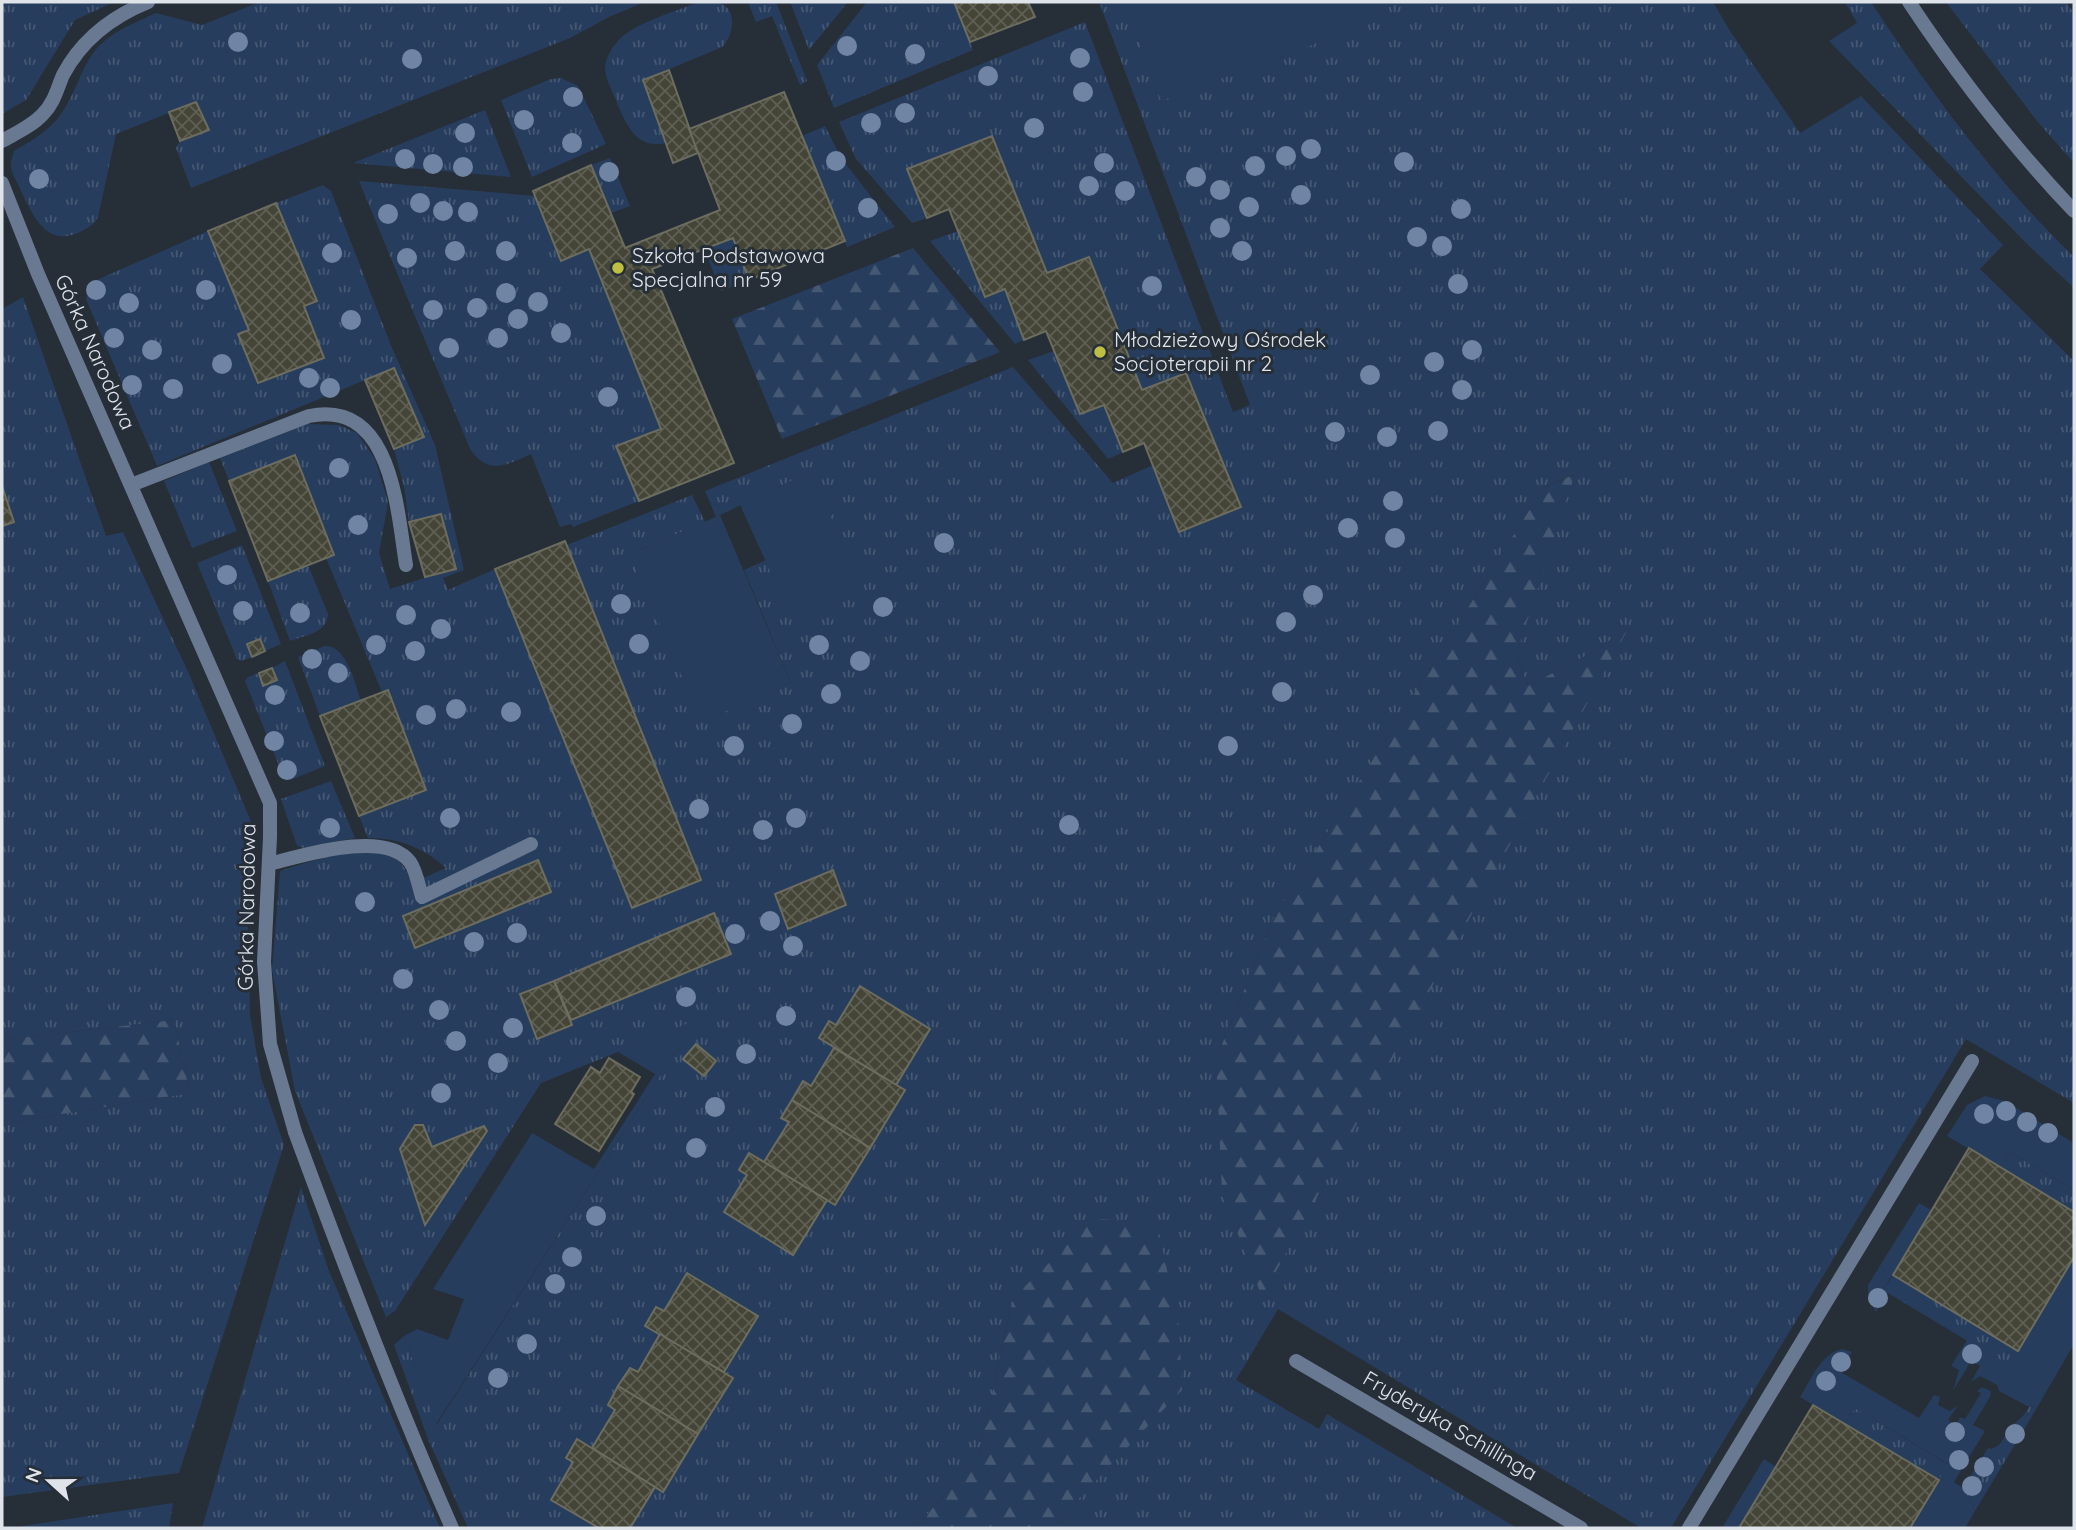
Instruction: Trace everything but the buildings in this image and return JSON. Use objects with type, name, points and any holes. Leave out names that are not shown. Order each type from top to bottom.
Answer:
[{"type":"street","points":[[2,141],[37,120],[46,111],[65,72],[91,36],[107,22],[148,2]]},
{"type":"street","points":[[1909,2],[1993,118],[2074,211]]},
{"type":"street","name":"Górka Narodowa","points":[[2,183],[38,274],[270,803],[264,962],[270,1044],[295,1132],[340,1253],[426,1471],[452,1528]]},
{"type":"street","points":[[131,485],[309,416],[327,414],[345,417],[368,433],[386,464],[394,488],[406,565]]},
{"type":"street","points":[[269,864],[343,847],[365,846],[390,850],[411,862],[422,897],[531,844]]},
{"type":"street","points":[[1689,1528],[1972,1061]]},
{"type":"street","name":"Fryderyka Schillinga","points":[[1296,1361],[1581,1528]]},
{"type":"green space","points":[[2,2],[114,2],[75,20],[26,100],[2,114]]},
{"type":"green space","points":[[260,2],[645,2],[570,38],[191,188],[176,148],[180,141],[208,130],[196,102],[116,134],[98,217],[91,226],[70,236],[60,236],[44,228],[37,221],[13,173],[11,163],[14,151],[56,121],[100,45],[119,31],[156,13],[202,25]]},
{"type":"green space","points":[[699,2],[716,2],[728,9],[732,22],[729,36],[722,47],[643,80],[666,143],[646,142],[632,132],[608,83],[605,67],[608,57],[617,42],[633,29]]},
{"type":"green space","points":[[748,2],[776,2],[807,81],[800,85],[772,16],[756,22]]},
{"type":"green space","points":[[790,2],[848,2],[809,50]]},
{"type":"green space","points":[[867,2],[954,2],[973,50],[834,108],[817,65]]},
{"type":"green space","points":[[1099,2],[1713,2],[1800,133],[1861,96],[2003,245],[1980,269],[2074,361],[2074,1103],[1966,1039],[1671,1528],[1641,1528],[1278,1309],[1236,1380],[1319,1429],[1327,1414],[1517,1528],[1056,1528],[1071,1507],[1013,1298],[978,1457],[915,1528],[468,1528],[428,1439],[394,1345],[404,1336],[437,1424],[695,1021],[541,1083],[395,1311],[386,1317],[295,1091],[272,970],[280,871],[355,852],[385,854],[397,860],[412,883],[446,868],[410,845],[389,839],[368,838],[359,816],[426,790],[326,558],[334,554],[295,455],[229,481],[220,458],[308,424],[339,425],[357,433],[375,459],[388,502],[379,553],[390,589],[456,568],[441,514],[409,522],[404,487],[394,449],[424,436],[394,368],[157,466],[86,299],[89,287],[99,279],[208,231],[249,330],[239,334],[258,383],[323,358],[304,306],[317,300],[276,203],[323,185],[331,191],[392,348],[435,445],[464,570],[443,578],[448,590],[495,569],[632,908],[701,880],[567,545],[692,495],[705,522],[630,554],[791,683],[744,570],[766,560],[794,621],[810,472],[716,517],[705,491],[1013,367],[1113,483],[1153,465],[1179,532],[1241,507],[1186,373],[1142,390],[1089,257],[1047,273],[992,136],[907,169],[927,218],[912,223],[856,159],[839,122],[1085,22],[1233,412],[1250,405]],"holes":[[[1574,474],[1516,655],[1528,686],[1591,653],[1628,628],[1216,1059],[1273,919],[1543,488]],[[538,860],[551,891],[415,947],[403,916]]]},
{"type":"green space","points":[[1124,2],[1360,2],[1368,24],[1161,101]]},
{"type":"green space","points":[[1845,2],[1871,2],[1916,68],[1992,168],[2074,257],[2074,288],[2027,244],[1829,41],[1857,23]]},
{"type":"green space","points":[[1946,2],[2066,2],[2074,13],[2074,163],[2037,121]]},
{"type":"green space","points":[[561,78],[578,86],[606,144],[532,177],[501,100],[551,79]]},
{"type":"green space","points":[[485,110],[511,177],[353,163]]},
{"type":"green space","points":[[825,126],[841,158],[895,227],[847,247],[802,136]]},
{"type":"green space","points":[[610,158],[630,206],[611,213],[591,165]]},
{"type":"green space","points":[[359,181],[535,196],[561,261],[589,249],[661,429],[617,446],[639,501],[573,527],[571,524],[560,527],[531,454],[498,466],[484,463],[470,449]]},
{"type":"green space","points":[[958,231],[985,297],[1005,289],[1024,340],[1015,344],[930,241]]},
{"type":"green space","points":[[733,238],[749,280],[721,291],[704,249]]},
{"type":"green space","points":[[913,248],[1000,352],[782,439],[732,319]]},
{"type":"green space","points":[[23,297],[106,536],[123,532],[189,674],[252,824],[248,927],[250,1015],[261,1078],[284,1145],[179,1473],[2,1497],[2,1124],[190,1093],[174,1020],[2,1040],[2,309]]},
{"type":"green space","points":[[1054,351],[1080,414],[1104,405],[1123,452],[1108,459],[1028,360]]},
{"type":"green space","points":[[209,462],[237,531],[192,548],[164,481]]},
{"type":"green space","points":[[810,472],[864,588],[793,621],[740,505]]},
{"type":"green space","points":[[1575,474],[1516,655],[1528,686],[1591,653],[1629,627],[1262,1297],[1222,1192],[1216,1059],[1273,919],[1543,488]]},
{"type":"green space","points":[[720,515],[791,683],[701,722],[630,554]]},
{"type":"green space","points":[[242,545],[281,644],[265,651],[260,639],[247,644],[252,657],[242,661],[237,659],[197,563]]},
{"type":"green space","points":[[308,565],[328,614],[327,620],[315,632],[290,641],[268,581]]},
{"type":"green space","points":[[325,646],[333,647],[344,658],[361,701],[320,716],[298,657]]},
{"type":"green space","points":[[285,661],[325,766],[290,780],[284,778],[245,681],[259,673],[264,686],[277,680],[272,668]]},
{"type":"green space","points":[[331,781],[355,838],[304,848],[297,846],[281,799]]},
{"type":"green space","points":[[174,1020],[190,1093],[2,1124],[2,1040]]},
{"type":"green space","points":[[696,1020],[436,1424],[404,1336],[417,1329],[448,1340],[464,1299],[433,1289],[532,1133],[594,1169],[655,1074],[618,1052]]},
{"type":"green space","points":[[1985,1096],[2005,1101],[2072,1142],[2074,1190],[2010,1152],[2000,1167],[1947,1136],[1967,1105]]},
{"type":"green space","points":[[2010,1152],[2074,1190],[2074,1212],[2000,1167]]},
{"type":"green space","points":[[301,1187],[329,1271],[440,1528],[202,1528]]},
{"type":"green space","points":[[1919,1203],[1931,1210],[1883,1290],[1887,1292],[1876,1312],[1868,1300],[1868,1285]]},
{"type":"green space","points":[[1094,1219],[1157,1222],[1179,1327],[1182,1390],[1071,1507],[1056,1528],[915,1528],[978,1457],[1013,1298]]},
{"type":"green space","points":[[2074,1257],[2074,1344],[2038,1406],[2029,1407],[1999,1391],[1997,1385],[1980,1376],[1971,1382],[1980,1366],[1971,1361],[1953,1391],[1959,1370],[1951,1366],[1967,1340],[2009,1365]]},
{"type":"green space","points":[[1893,1275],[2018,1351],[2009,1366],[1883,1290]]},
{"type":"green space","points":[[1842,1349],[1852,1352],[1841,1372],[1919,1418],[1934,1395],[1940,1397],[1938,1405],[1950,1411],[1958,1405],[1948,1420],[1956,1425],[1960,1417],[1965,1419],[1981,1393],[1977,1391],[1982,1387],[1991,1391],[1973,1425],[1985,1431],[1954,1482],[1963,1488],[1975,1511],[1965,1528],[1910,1528],[1948,1464],[1855,1408],[1844,1424],[1800,1397],[1822,1362]]},
{"type":"green space","points":[[2038,1406],[1975,1511],[1963,1488],[1988,1448],[1999,1445],[2029,1407]]},
{"type":"green space","points":[[1855,1408],[1949,1465],[1939,1480],[1844,1424]]},
{"type":"green space","points":[[1764,1459],[1776,1467],[1739,1528],[1722,1528]]},
{"type":"green space","points":[[173,1503],[169,1528],[10,1528]]},
{"type":"place","name":"Szkoła Podstawowa Specjalna nr 59","points":[[618,268]]},
{"type":"place","name":"Młodzieżowy Ośrodek Socjoterapii nr 2","points":[[1100,352]]}]
